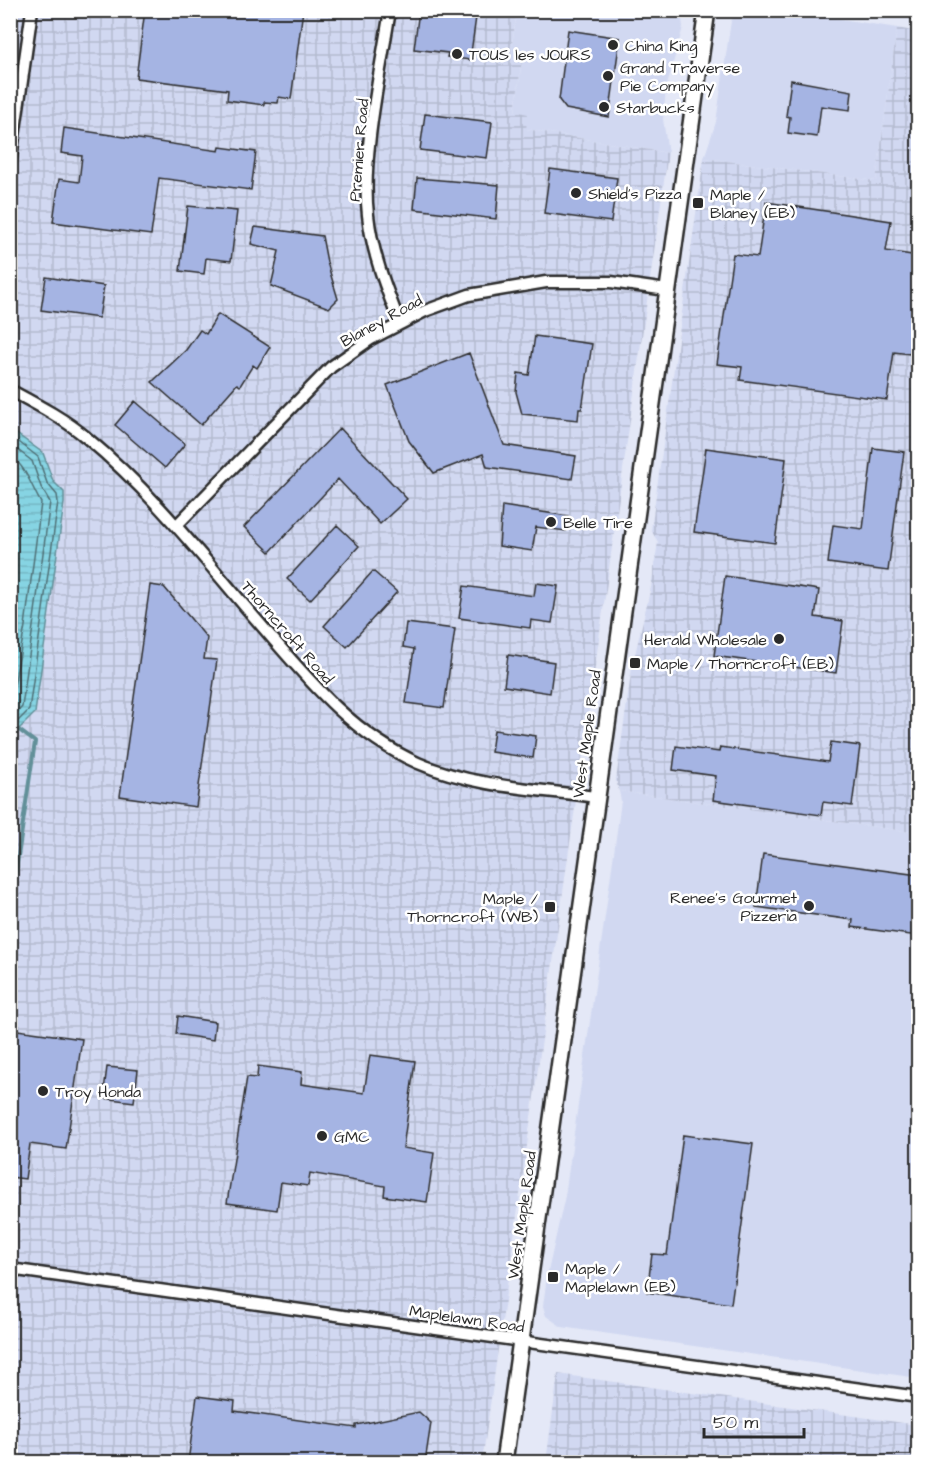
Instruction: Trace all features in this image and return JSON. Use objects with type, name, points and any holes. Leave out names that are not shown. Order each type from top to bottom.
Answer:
[{"type":"main road","name":"West Maple Road","points":[[504,1462],[707,10]]},
{"type":"street","points":[[10,165],[32,10]]},
{"type":"street","name":"Premier Road","points":[[390,10],[370,149],[367,202],[379,267],[400,324]]},
{"type":"street","name":"Blaney Road","points":[[176,526],[316,380],[345,356],[400,324],[469,295],[546,282],[611,282],[667,290]]},
{"type":"street","name":"Thorncroft Road","points":[[10,390],[85,436],[116,463],[176,526],[311,683],[359,728],[382,744],[426,766],[477,782],[596,797]]},
{"type":"street","name":"Maplelawn Road","points":[[10,1269],[918,1397]]},
{"type":"shaded area","points":[[10,11],[517,11],[510,58],[522,60],[515,111],[528,114],[526,129],[668,153],[482,1462],[11,1462]]},
{"type":"shaded area","points":[[517,11],[681,11],[683,27],[666,89],[663,119],[668,153],[526,129],[515,112],[522,60],[510,59]]},
{"type":"shaded area","points":[[737,11],[791,11],[897,28],[876,181],[704,158],[716,122],[731,21]]},
{"type":"shaded area","points":[[897,28],[918,32],[918,833],[619,791],[616,780],[632,667],[651,587],[658,542],[651,530],[704,158],[876,181]]},
{"type":"shaded area","points":[[619,791],[918,833],[918,1378],[562,1327],[546,1316],[543,1306],[547,1276],[565,1196],[621,801]]},
{"type":"shaded area","points":[[558,1374],[918,1425],[918,1462],[546,1462]]},
{"type":"water","points":[[10,429],[43,453],[53,481],[64,492],[35,713],[11,737]]},
{"type":"building","points":[[145,10],[303,10],[291,99],[279,97],[278,103],[264,102],[264,105],[227,100],[228,90],[136,78]]},
{"type":"building","points":[[419,10],[477,10],[470,60],[447,57],[448,53],[414,49]]},
{"type":"building","points":[[568,30],[620,38],[609,117],[566,109],[559,100]]},
{"type":"building","points":[[791,80],[852,91],[850,110],[821,106],[817,137],[788,133],[790,117],[786,116]]},
{"type":"building","points":[[425,114],[492,122],[487,158],[420,150]]},
{"type":"building","points":[[64,128],[219,151],[220,147],[256,152],[251,190],[159,178],[151,235],[53,222],[59,179],[79,182],[82,156],[61,153]]},
{"type":"building","points":[[550,169],[617,178],[611,222],[544,213]]},
{"type":"building","points":[[417,178],[499,185],[496,219],[414,209]]},
{"type":"building","points":[[766,202],[891,221],[886,251],[918,256],[918,305],[916,305],[910,354],[894,352],[887,400],[740,380],[742,367],[717,364],[733,254],[758,257]]},
{"type":"building","points":[[188,206],[237,211],[231,261],[206,258],[204,274],[180,271]]},
{"type":"building","points":[[255,227],[322,236],[338,299],[329,308],[271,286],[279,251],[251,244]]},
{"type":"building","points":[[46,277],[104,286],[99,318],[41,310]]},
{"type":"building","points":[[218,314],[270,347],[257,368],[253,365],[240,386],[237,384],[201,425],[152,382],[186,350],[200,330],[206,334]]},
{"type":"building","points":[[535,336],[592,344],[582,409],[579,409],[578,420],[522,414],[516,392],[518,373],[529,375]]},
{"type":"building","points":[[469,353],[504,445],[576,456],[572,479],[487,467],[483,454],[434,473],[409,441],[387,385]]},
{"type":"building","points":[[135,401],[185,444],[165,468],[115,425]]},
{"type":"building","points":[[340,428],[407,499],[380,524],[338,479],[270,552],[244,527]]},
{"type":"building","points":[[706,448],[786,459],[775,543],[694,532]]},
{"type":"building","points":[[873,448],[904,452],[888,571],[828,563],[833,525],[863,529]]},
{"type":"building","points":[[502,506],[568,516],[566,531],[536,527],[532,551],[499,546]]},
{"type":"building","points":[[337,525],[359,546],[310,600],[287,579]]},
{"type":"building","points":[[373,571],[397,592],[347,647],[324,626]]},
{"type":"building","name":"Herald Wholesale","points":[[725,576],[819,590],[815,617],[843,621],[836,673],[714,656]]},
{"type":"building","points":[[536,583],[558,586],[552,623],[531,620],[530,628],[459,618],[464,586],[534,596]]},
{"type":"building","points":[[150,585],[164,587],[207,638],[204,659],[217,660],[196,807],[120,796]]},
{"type":"building","points":[[406,623],[455,629],[444,708],[406,703],[414,649],[403,647]]},
{"type":"building","points":[[508,655],[554,662],[550,693],[504,686]]},
{"type":"building","points":[[494,730],[536,736],[533,758],[491,752]]},
{"type":"building","points":[[831,742],[860,746],[852,806],[823,802],[821,815],[713,800],[716,776],[673,770],[676,746],[719,752],[720,747],[828,762]]},
{"type":"building","points":[[763,854],[918,875],[918,936],[852,927],[853,920],[756,907]]},
{"type":"building","points":[[178,1016],[215,1022],[213,1040],[176,1034]]},
{"type":"building","name":"Troy Honda","points":[[10,1029],[82,1039],[66,1149],[30,1144],[25,1179],[10,1177]]},
{"type":"building","name":"GMC","points":[[370,1055],[415,1061],[403,1148],[434,1153],[427,1202],[384,1196],[385,1186],[310,1173],[308,1186],[281,1182],[277,1210],[227,1203],[247,1077],[257,1078],[258,1066],[302,1072],[301,1084],[364,1093]]},
{"type":"building","points":[[107,1067],[138,1070],[134,1102],[103,1098]]},
{"type":"building","points":[[683,1135],[753,1144],[731,1304],[647,1292],[652,1254],[667,1255]]},
{"type":"building","points":[[197,1396],[235,1401],[234,1411],[356,1428],[356,1425],[419,1412],[431,1423],[425,1462],[188,1462]]},
{"type":"waterway","points":[[10,910],[35,742],[19,730]]},
{"type":"place","name":"China King","points":[[613,45]]},
{"type":"place","name":"TOUS les JOURS","points":[[457,54]]},
{"type":"place","name":"Grand Traverse Pie Company","points":[[608,76]]},
{"type":"place","name":"Starbucks","points":[[604,107]]},
{"type":"place","name":"Shield's Pizza","points":[[576,193]]},
{"type":"place","name":"Maple / Blaney (EB)","points":[[698,203]]},
{"type":"place","name":"Belle Tire","points":[[551,522]]},
{"type":"place","name":"Herald Wholesale","points":[[779,639]]},
{"type":"place","name":"Maple / Thorncroft (EB)","points":[[635,663]]},
{"type":"place","name":"Renee's Gourmet Pizzeria","points":[[809,906]]},
{"type":"place","name":"Maple / Thorncroft (WB)","points":[[550,907]]},
{"type":"place","name":"Troy Honda","points":[[43,1091]]},
{"type":"place","name":"GMC","points":[[322,1136]]},
{"type":"place","name":"Maple / Maplelawn (EB)","points":[[553,1277]]}]
